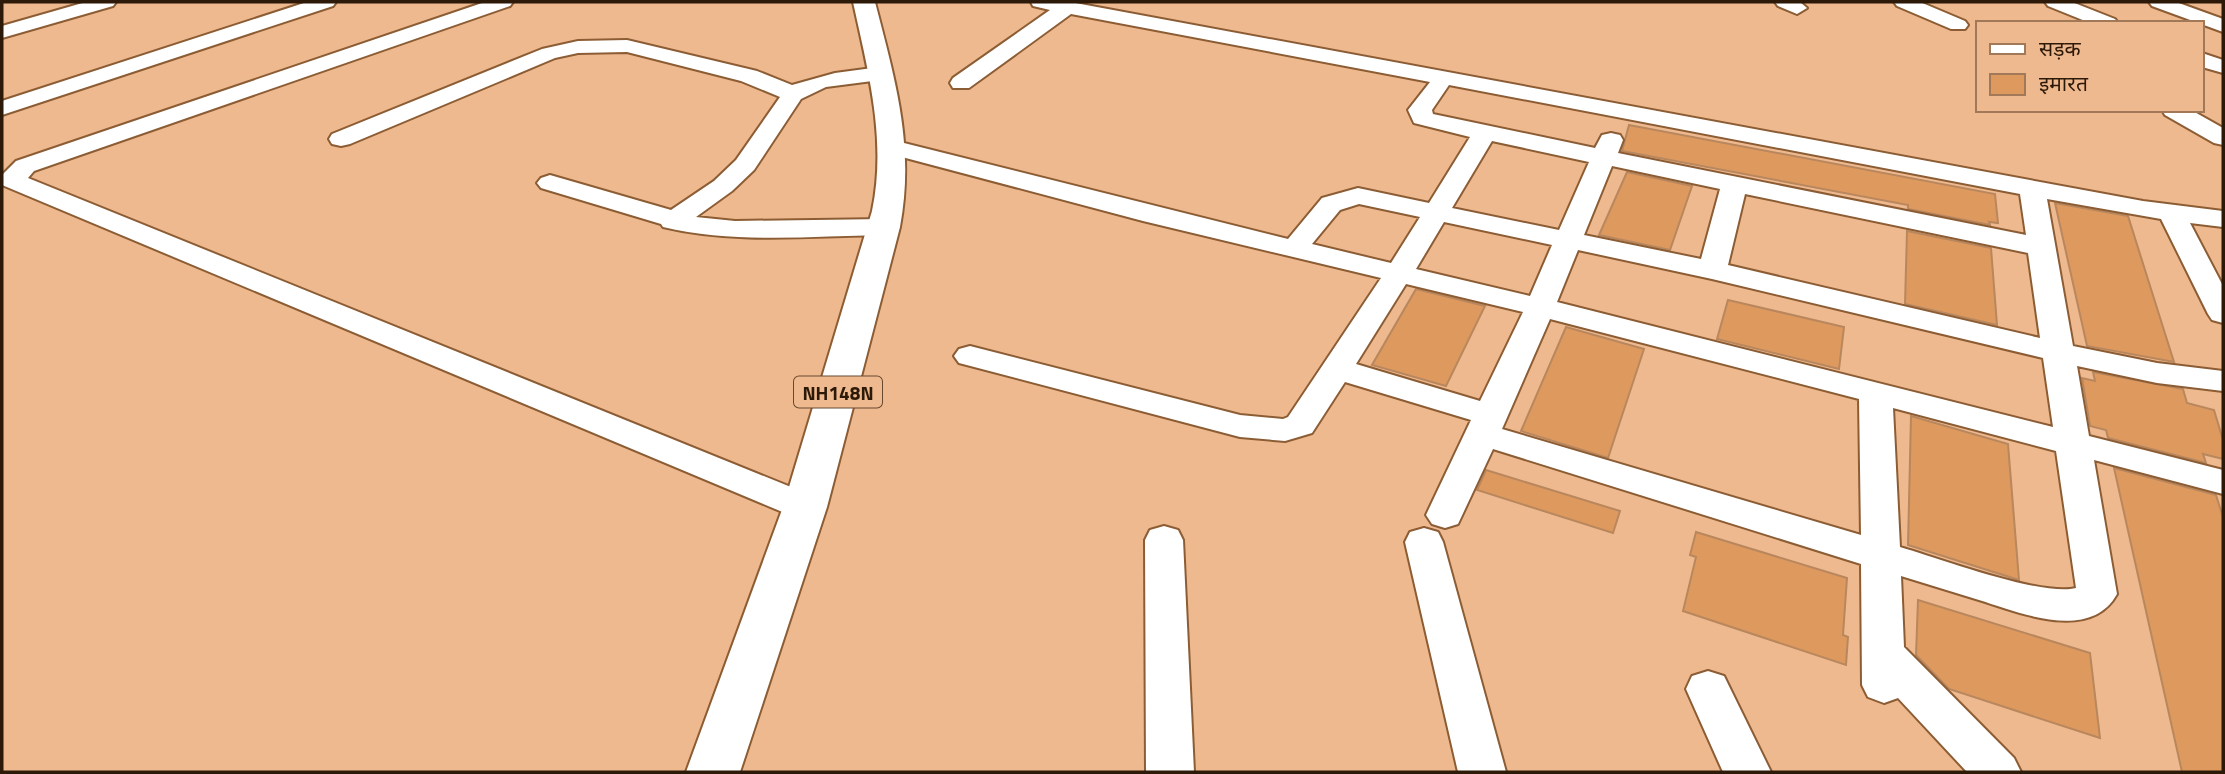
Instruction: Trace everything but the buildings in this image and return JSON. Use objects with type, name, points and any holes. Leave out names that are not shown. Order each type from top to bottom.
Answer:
[{"type":"highway","name":"NH148N","points":[[713,772],[805,507],[884,227],[892,183],[892,148],[880,74],[864,2]]},
{"type":"street","points":[[2,32],[106,2]]},
{"type":"street","points":[[2,108],[326,2]]},
{"type":"street","points":[[503,2],[13,162],[11,180],[805,507]]},
{"type":"street","points":[[1040,2],[1622,113],[2171,213],[2223,219]]},
{"type":"street","points":[[1904,2],[1958,25]]},
{"type":"street","points":[[2054,2],[2103,21]]},
{"type":"street","points":[[2159,2],[2223,26]]},
{"type":"street","points":[[33,5],[64,14]]},
{"type":"street","points":[[961,83],[1067,7]]},
{"type":"street","points":[[2204,36],[2223,33]]},
{"type":"street","points":[[341,139],[520,64],[549,53],[578,47],[627,46],[749,75],[793,94]]},
{"type":"street","points":[[2204,60],[2223,67]]},
{"type":"street","points":[[673,221],[723,186],[744,165],[793,94],[804,86],[880,74]]},
{"type":"street","points":[[1444,79],[1420,110],[1422,118],[1484,134],[2041,247]]},
{"type":"street","points":[[2204,111],[2223,110]]},
{"type":"street","points":[[2176,112],[2223,138]]},
{"type":"street","points":[[1482,772],[1434,528],[1540,307],[1622,113]]},
{"type":"street","points":[[970,356],[1240,426],[1285,430],[1300,425],[1398,274],[1484,134]]},
{"type":"street","points":[[892,148],[1294,249],[1540,307],[2223,482]]},
{"type":"street","points":[[550,183],[673,221],[698,226],[735,229],[884,227]]},
{"type":"street","points":[[1712,270],[1734,185]]},
{"type":"street","points":[[1337,369],[1485,424],[1881,556],[2034,602],[2067,607],[2087,602],[2097,594],[2056,352],[2032,188]]},
{"type":"street","points":[[1294,249],[1331,204],[1358,196],[1712,270],[2056,352],[2157,373],[2223,381]]},
{"type":"street","points":[[2171,213],[2223,314]]},
{"type":"street","points":[[1876,393],[1884,668],[1885,655],[1997,772]]},
{"type":"street","points":[[1164,540],[1170,772]]},
{"type":"street","points":[[1708,689],[1747,772]]}]
